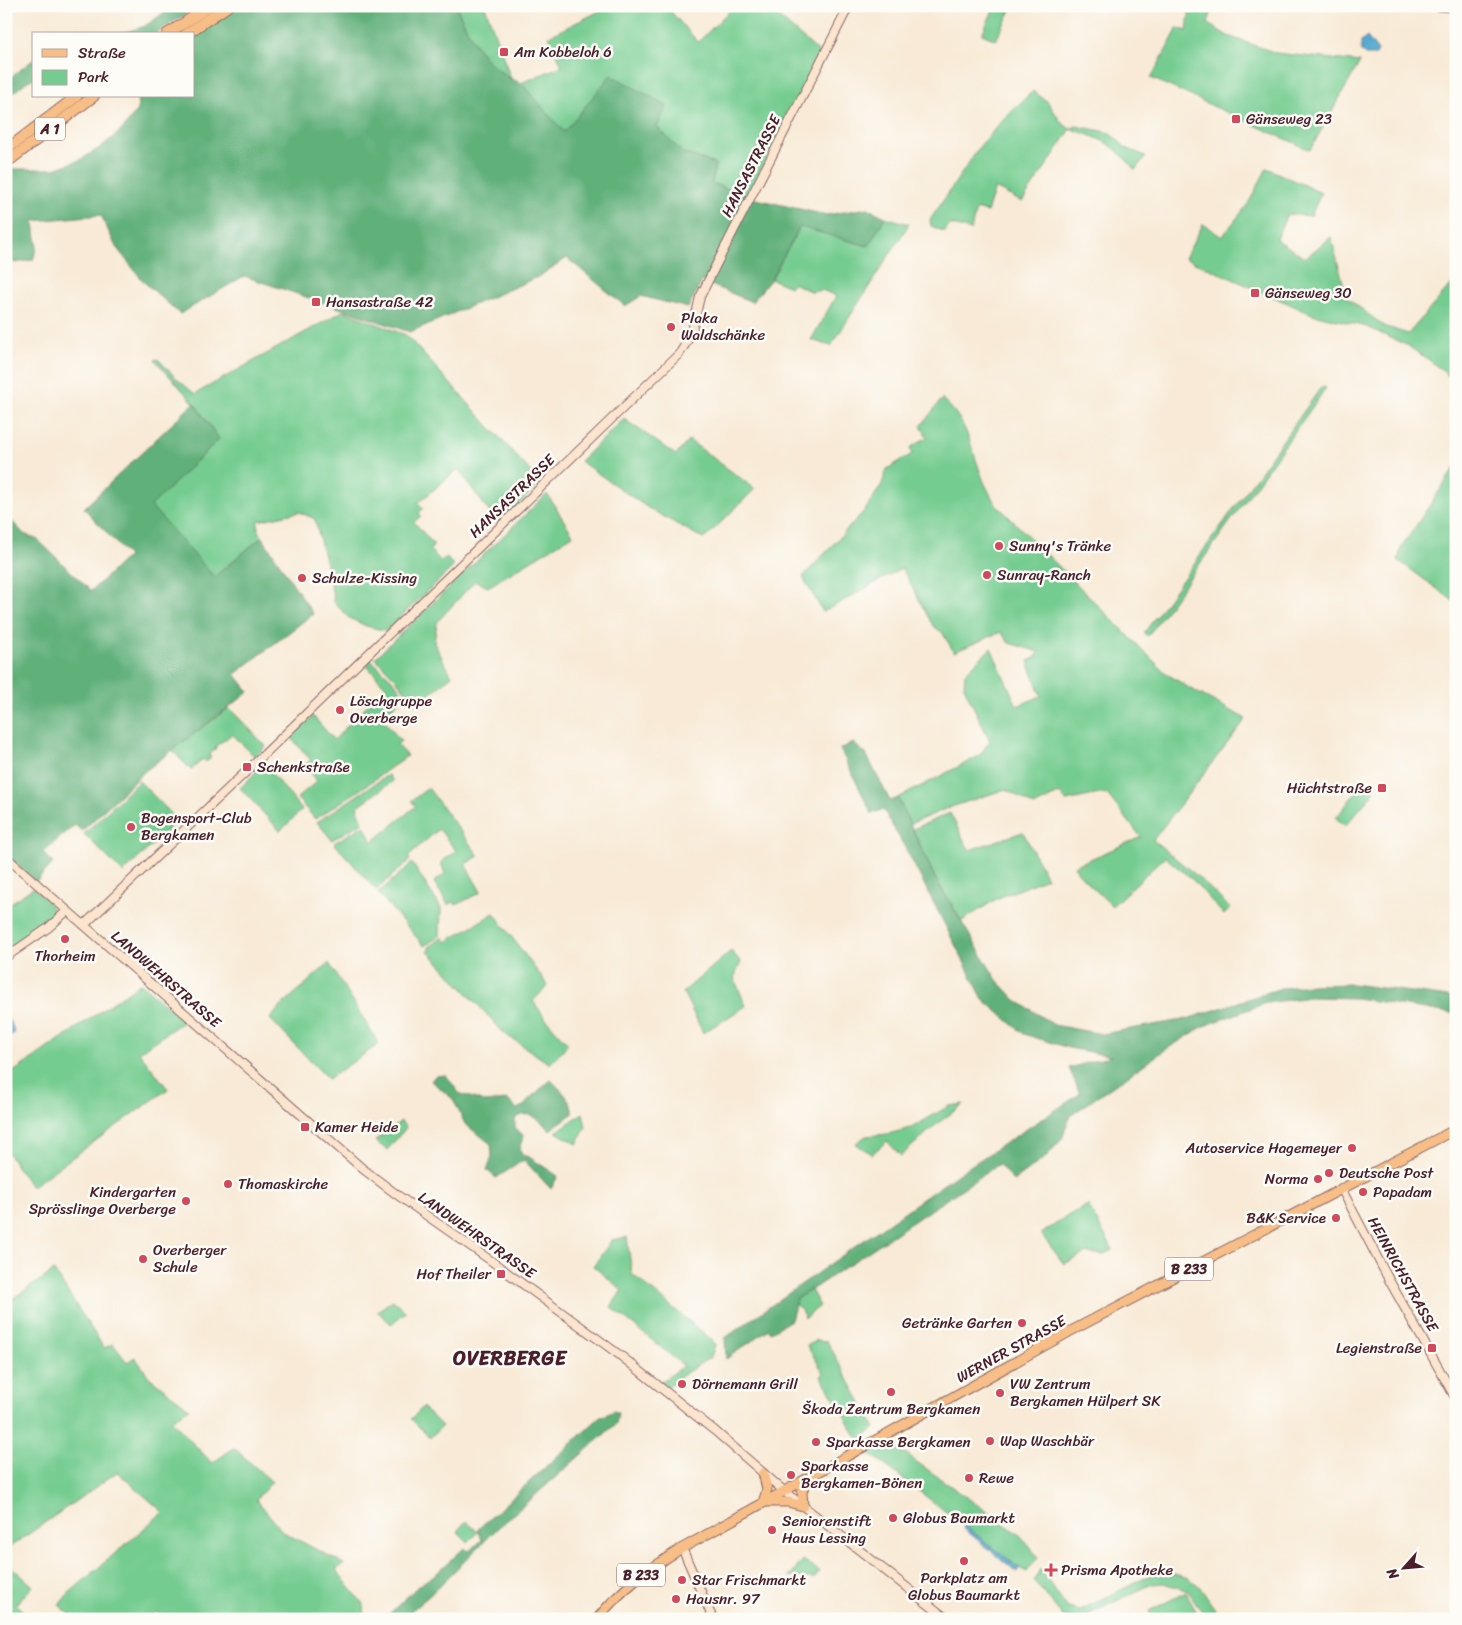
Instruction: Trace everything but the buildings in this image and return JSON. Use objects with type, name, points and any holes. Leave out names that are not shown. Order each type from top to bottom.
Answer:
[{"type":"highway","points":[[170,32],[210,6]]},
{"type":"highway","points":[[189,32],[228,6]]},
{"type":"highway","name":"A 1","points":[[6,150],[74,98]]},
{"type":"highway","name":"A 1","points":[[6,164],[91,98]]},
{"type":"main road","name":"WERNER STRASSE","points":[[596,1619],[636,1579],[682,1548],[1069,1332],[1456,1129]]},
{"type":"main road","points":[[763,1473],[767,1490],[763,1503],[788,1502],[803,1506],[802,1492],[807,1478]]},
{"type":"street","name":"HANSASTRASSE","points":[[84,926],[680,353],[691,335],[700,297],[849,6]]},
{"type":"street","points":[[1434,6],[1456,8]]},
{"type":"street","name":"LANDWEHRSTRASSE","points":[[6,857],[363,1169],[621,1356],[722,1437],[784,1491],[947,1619]]},
{"type":"street","points":[[6,957],[48,928],[67,911]]},
{"type":"street","name":"HEINRICHSTRASSE","points":[[1341,1188],[1389,1280],[1456,1399]]},
{"type":"street","points":[[682,1548],[713,1619]]},
{"type":"green space","points":[[174,6],[198,6],[158,32],[126,32],[145,26]]},
{"type":"green space","points":[[238,6],[456,6],[467,30],[489,62],[508,77],[521,83],[564,132],[611,75],[667,106],[657,127],[683,153],[715,164],[712,183],[747,197],[826,215],[868,208],[885,217],[868,246],[800,227],[771,279],[752,302],[702,281],[688,308],[641,296],[625,306],[567,258],[538,277],[410,332],[244,276],[180,314],[144,282],[116,247],[101,215],[34,221],[37,247],[33,260],[14,263],[6,247],[6,169],[54,169],[80,160],[101,147],[122,130],[138,109],[137,98],[195,98],[195,34]]},
{"type":"green space","points":[[456,6],[485,6],[511,79],[488,63],[469,34]]},
{"type":"green space","points":[[610,6],[666,6],[698,42],[734,6],[766,6],[821,54],[747,197],[712,183],[715,164],[683,153],[657,127],[666,106],[611,76],[564,133],[521,83],[562,66],[549,36]]},
{"type":"green space","points":[[995,6],[1013,6],[996,40],[982,34]]},
{"type":"green space","points":[[1190,6],[1213,6],[1208,24],[1228,36],[1276,53],[1360,62],[1310,150],[1151,78],[1178,28],[1187,31]]},
{"type":"green space","points":[[32,61],[32,79],[6,99],[6,81]]},
{"type":"green space","points":[[1033,91],[1048,102],[1061,122],[1070,129],[1076,126],[1107,132],[1126,148],[1146,156],[1135,170],[1114,148],[1092,136],[1071,129],[1022,202],[995,188],[987,212],[976,209],[971,230],[949,224],[945,232],[931,226],[930,220],[980,146],[1005,117]]},
{"type":"green space","points":[[1267,168],[1321,193],[1311,216],[1287,214],[1276,239],[1305,258],[1331,237],[1347,298],[1384,326],[1408,334],[1456,279],[1456,382],[1408,346],[1367,327],[1312,314],[1185,258],[1203,224],[1222,237],[1248,204]]},
{"type":"green space","points":[[885,217],[909,224],[831,346],[811,340],[836,296],[822,290],[812,292],[793,283],[790,287],[771,279],[800,226],[868,246]]},
{"type":"green space","points":[[343,311],[406,335],[541,483],[498,524],[458,469],[418,503],[423,509],[419,513],[421,516],[414,522],[434,545],[430,550],[441,561],[446,557],[454,566],[386,631],[366,626],[349,618],[332,600],[334,599],[315,519],[299,512],[258,521],[258,529],[262,537],[214,577],[150,506],[219,439],[194,403],[155,360],[158,359],[195,394]]},
{"type":"green space","points":[[1322,386],[1326,388],[1148,636],[1144,633]]},
{"type":"green space","points":[[942,399],[957,416],[967,433],[982,478],[994,502],[1166,673],[1189,688],[1246,719],[1153,840],[1196,875],[1230,908],[1224,915],[1193,880],[1165,857],[1112,906],[1080,875],[1074,866],[1141,837],[1107,794],[1066,801],[1060,793],[1034,806],[1006,789],[948,808],[910,824],[898,798],[979,756],[990,741],[964,687],[965,673],[991,648],[1017,706],[1041,696],[1028,661],[1036,657],[1039,652],[1009,643],[1001,632],[954,652],[942,632],[933,626],[902,568],[823,612],[803,577],[866,509],[882,484],[887,469],[912,454],[910,448],[927,437],[921,426]]},
{"type":"green space","points":[[194,403],[219,439],[151,506],[214,577],[262,537],[313,614],[235,674],[249,692],[145,771],[82,831],[75,825],[43,852],[53,863],[36,882],[6,856],[6,515],[24,534],[38,540],[91,591],[128,556],[84,508]]},
{"type":"green space","points":[[624,419],[676,455],[689,440],[755,489],[704,539],[648,508],[580,461]]},
{"type":"green space","points":[[1456,466],[1456,603],[1398,560],[1401,548]]},
{"type":"green space","points":[[547,494],[573,535],[488,587],[475,581],[437,622],[434,643],[452,676],[416,705],[396,679],[375,658]]},
{"type":"green space","points":[[370,659],[394,681],[405,696],[381,717],[401,741],[397,744],[407,756],[315,819],[297,798],[317,781],[305,765],[311,760],[291,738],[313,716],[334,740],[362,710],[387,688],[365,664]]},
{"type":"green space","points":[[229,708],[266,746],[255,757],[232,734],[216,746],[215,750],[209,755],[211,758],[206,762],[203,759],[191,770],[172,750]]},
{"type":"green space","points":[[853,743],[866,754],[890,801],[898,798],[936,880],[997,980],[1016,1000],[1054,1025],[1102,1034],[1187,1019],[1281,988],[1312,985],[1352,984],[1456,998],[1456,1014],[1356,998],[1310,997],[1266,1003],[1204,1026],[1165,1050],[1070,1116],[1062,1139],[1046,1157],[1013,1181],[999,1164],[797,1298],[791,1320],[771,1332],[769,1329],[726,1359],[725,1338],[961,1172],[1080,1094],[1069,1068],[1111,1056],[1069,1048],[1024,1034],[983,999],[908,853],[883,809],[872,814],[840,749]]},
{"type":"green space","points":[[264,764],[302,810],[280,831],[240,788]]},
{"type":"green space","points":[[388,775],[393,781],[357,807],[363,822],[332,840],[317,822]]},
{"type":"green space","name":"Bogensport-Club Bergkamen","points":[[139,781],[178,820],[123,873],[84,834]]},
{"type":"green space","points":[[1362,784],[1375,791],[1345,826],[1336,818]]},
{"type":"green space","points":[[428,788],[479,856],[465,864],[481,892],[456,905],[454,902],[448,905],[434,882],[445,874],[441,862],[456,851],[439,829],[408,856],[410,860],[376,890],[334,843],[364,825],[372,842],[416,806],[411,801]]},
{"type":"green space","points":[[950,813],[969,850],[1023,832],[1047,878],[998,898],[962,921],[936,880],[913,829]]},
{"type":"green space","points":[[412,863],[441,908],[440,936],[424,946],[378,893]]},
{"type":"green space","points":[[33,888],[49,902],[52,908],[52,915],[44,928],[6,953],[6,906]]},
{"type":"green space","points":[[494,913],[548,986],[533,1001],[568,1044],[550,1064],[505,1034],[428,951],[430,946],[443,937],[446,942]]},
{"type":"green space","points":[[731,951],[741,962],[734,978],[746,1006],[703,1033],[683,992]]},
{"type":"green space","points":[[329,963],[379,1044],[328,1079],[270,1019],[282,1005]]},
{"type":"green space","points":[[141,983],[184,1021],[139,1052],[168,1089],[31,1187],[6,1150],[6,1077]]},
{"type":"green space","points":[[446,1075],[459,1093],[484,1102],[508,1100],[517,1109],[525,1105],[529,1099],[551,1080],[562,1091],[571,1104],[572,1114],[550,1130],[538,1119],[529,1115],[520,1116],[515,1119],[515,1128],[524,1136],[520,1146],[522,1155],[529,1157],[558,1176],[551,1189],[524,1160],[496,1178],[487,1170],[492,1156],[491,1144],[465,1124],[453,1099],[431,1081],[435,1076]]},
{"type":"green space","points":[[964,1104],[938,1123],[901,1156],[887,1141],[872,1154],[855,1144],[866,1136],[888,1134],[911,1128],[949,1106]]},
{"type":"green space","points":[[583,1113],[586,1127],[577,1144],[556,1132]]},
{"type":"green space","points":[[401,1121],[406,1128],[387,1150],[375,1141]]},
{"type":"green space","points":[[1088,1205],[1113,1250],[1104,1255],[1087,1253],[1064,1264],[1041,1234]]},
{"type":"green space","points":[[627,1237],[632,1274],[713,1341],[715,1345],[711,1357],[681,1376],[663,1391],[656,1385],[684,1366],[611,1307],[622,1290],[593,1266],[612,1240]]},
{"type":"green space","points":[[54,1271],[104,1348],[113,1344],[127,1362],[135,1357],[149,1377],[189,1408],[171,1420],[212,1463],[234,1448],[272,1482],[256,1499],[283,1532],[344,1564],[336,1570],[364,1605],[365,1619],[162,1619],[157,1612],[148,1619],[75,1619],[59,1605],[68,1594],[163,1512],[117,1472],[6,1550],[6,1303]]},
{"type":"green space","points":[[811,1290],[820,1306],[805,1318],[801,1310],[794,1303],[797,1298]]},
{"type":"green space","points":[[393,1300],[406,1312],[391,1324],[377,1311]]},
{"type":"green space","points":[[816,1340],[827,1341],[875,1428],[859,1441],[821,1376],[824,1373],[807,1346]]},
{"type":"green space","points":[[423,1407],[442,1426],[430,1438],[411,1419]]},
{"type":"green space","points":[[614,1411],[618,1413],[616,1424],[500,1526],[429,1596],[401,1619],[384,1619],[418,1586],[437,1573],[464,1548],[469,1551],[482,1540],[478,1529],[599,1418]]},
{"type":"green space","points":[[887,1441],[1020,1535],[1038,1557],[1027,1572],[1019,1568],[876,1458],[866,1454]]},
{"type":"green space","points":[[466,1521],[478,1532],[468,1542],[457,1531]]},
{"type":"green space","points":[[803,1560],[819,1571],[815,1578],[789,1577]]},
{"type":"green space","points":[[6,1562],[33,1586],[16,1604],[26,1614],[24,1619],[6,1619]]},
{"type":"green space","points":[[1040,1569],[1066,1607],[1078,1611],[1153,1574],[1174,1574],[1189,1578],[1199,1586],[1222,1619],[1207,1619],[1188,1591],[1165,1583],[1152,1584],[1079,1619],[1065,1619],[1034,1581]]},
{"type":"green space","points":[[1186,1592],[1201,1619],[1153,1619],[1149,1611]]},
{"type":"water","points":[[1367,37],[1378,51],[1376,55],[1365,55],[1361,51],[1361,42]]},
{"type":"water","points":[[6,1016],[13,1027],[14,1033],[6,1039]]},
{"type":"water","points":[[964,1525],[1019,1568],[1017,1572],[963,1528]]},
{"type":"place","name":"Am Kobbeloh 6","points":[[504,52]]},
{"type":"place","name":"Gänseweg 23","points":[[1236,119]]},
{"type":"place","name":"Gänseweg 30","points":[[1255,293]]},
{"type":"place","name":"Hansastraße 42","points":[[316,302]]},
{"type":"place","name":"Plaka Waldschänke","points":[[671,327]]},
{"type":"place","name":"Sunny's Tränke","points":[[999,546]]},
{"type":"place","name":"Sunray-Ranch","points":[[987,575]]},
{"type":"place","name":"Schulze-Kissing","points":[[302,578]]},
{"type":"place","name":"Löschgruppe Overberge","points":[[340,710]]},
{"type":"place","name":"Schenkstraße","points":[[247,767]]},
{"type":"place","name":"Hüchtstraße","points":[[1382,788]]},
{"type":"place","name":"Bogensport-Club Bergkamen","points":[[131,827]]},
{"type":"place","name":"Thorheim","points":[[65,939]]},
{"type":"place","name":"Kamer Heide","points":[[305,1127]]},
{"type":"place","name":"Autoservice Hagemeyer","points":[[1352,1148]]},
{"type":"place","name":"Deutsche Post","points":[[1329,1173]]},
{"type":"place","name":"Norma","points":[[1318,1179]]},
{"type":"place","name":"Thomaskirche","points":[[228,1184]]},
{"type":"place","name":"Papadam","points":[[1363,1192]]},
{"type":"place","name":"Kindergarten Sprösslinge Overberge","points":[[186,1201]]},
{"type":"place","name":"B&K Service","points":[[1336,1218]]},
{"type":"place","name":"Overberger Schule","points":[[143,1259]]},
{"type":"place","name":"Hof Theiler","points":[[501,1274]]},
{"type":"place","name":"Getränke Garten","points":[[1022,1323]]},
{"type":"place","name":"Legienstraße","points":[[1432,1348]]},
{"type":"place","name":"Dörnemann Grill","points":[[682,1384]]},
{"type":"place","name":"Škoda Zentrum Bergkamen","points":[[891,1392]]},
{"type":"place","name":"VW Zentrum Bergkamen Hülpert SK","points":[[1000,1393]]},
{"type":"place","name":"Wap Waschbär","points":[[990,1441]]},
{"type":"place","name":"Sparkasse Bergkamen","points":[[816,1442]]},
{"type":"place","name":"Sparkasse Bergkamen-Bönen","points":[[791,1475]]},
{"type":"place","name":"Rewe","points":[[969,1478]]},
{"type":"place","name":"Globus Baumarkt","points":[[893,1518]]},
{"type":"place","name":"Seniorenstift Haus Lessing","points":[[772,1530]]},
{"type":"place","name":"Parkplatz am Globus Baumarkt","points":[[964,1561]]},
{"type":"place","name":"Prisma Apotheke","points":[[1051,1570]]},
{"type":"place","name":"Star Frischmarkt","points":[[682,1580]]},
{"type":"place","name":"Hausnr. 97","points":[[676,1599]]},
{"type":"district","name":"OVERBERGE","points":[[510,1358]]}]
